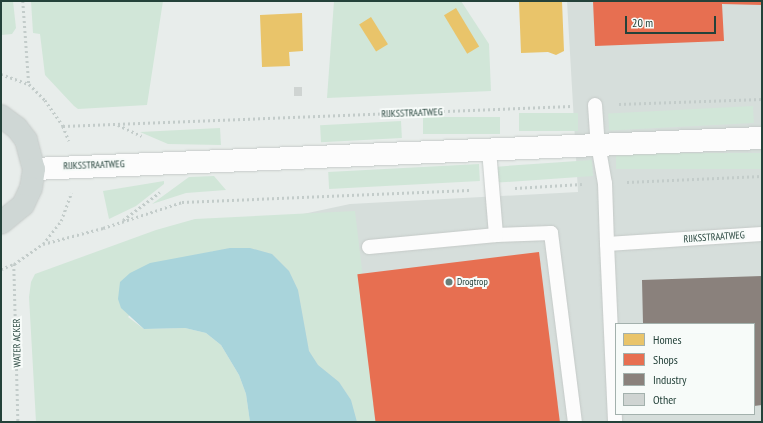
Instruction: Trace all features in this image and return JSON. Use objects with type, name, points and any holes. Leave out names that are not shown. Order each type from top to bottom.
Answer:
[{"type":"main road","points":[[1,116],[17,128],[26,140],[34,169],[31,188],[23,205],[1,223]]},
{"type":"main road","name":"RIJKSSTRAATWEG","points":[[34,169],[762,138]]},
{"type":"lane","points":[[595,105],[598,144],[605,183],[615,422]]},
{"type":"lane","points":[[489,149],[496,235]]},
{"type":"lane","points":[[369,247],[496,235],[551,233],[575,422]]},
{"type":"lane","name":"RIJKSSTRAATWEG","points":[[607,244],[762,234]]},
{"type":"path","points":[[23,1],[29,84]]},
{"type":"path","name":"RIJKSSTRAATWEG","points":[[63,126],[762,98]]},
{"type":"path","points":[[43,244],[103,228],[182,202],[762,176]]},
{"type":"path","name":"WATER ACKER","points":[[14,264],[18,422]]},
{"type":"shaded area","points":[[567,1],[762,1],[762,422],[296,422],[205,235],[350,204],[578,192]]},
{"type":"green space","points":[[1,1],[13,1],[16,28],[12,34],[1,35]]},
{"type":"green space","points":[[31,1],[163,1],[147,105],[78,109],[74,106],[45,75],[40,34],[33,33]]},
{"type":"green space","points":[[334,1],[461,1],[489,44],[491,91],[327,98]]},
{"type":"green space","points":[[753,106],[754,123],[609,131],[608,114]]},
{"type":"green space","points":[[519,113],[578,113],[578,131],[519,131]]},
{"type":"green space","points":[[423,117],[500,117],[500,134],[423,134]]},
{"type":"green space","points":[[401,121],[402,138],[321,142],[320,125]]},
{"type":"green space","points":[[220,128],[221,145],[168,144],[140,132]]},
{"type":"green space","points":[[616,153],[762,153],[762,169],[616,169]]},
{"type":"green space","points":[[592,160],[593,176],[498,183],[497,167]]},
{"type":"green space","points":[[479,164],[480,181],[329,189],[328,172]]},
{"type":"green space","points":[[214,176],[226,190],[186,193],[152,204],[189,177]]},
{"type":"green space","points":[[164,181],[164,184],[136,206],[109,219],[103,191]]},
{"type":"green space","points":[[355,211],[380,422],[357,422],[351,400],[339,382],[318,365],[309,351],[298,290],[289,271],[272,254],[250,248],[230,248],[182,258],[128,317],[144,329],[185,328],[206,333],[221,345],[239,375],[246,394],[250,422],[36,422],[29,297],[31,282],[35,274],[156,230],[195,219]]},
{"type":"water","points":[[230,248],[250,248],[272,254],[289,271],[298,290],[309,351],[318,365],[339,382],[351,400],[357,422],[250,422],[246,394],[239,375],[221,345],[206,333],[185,328],[144,329],[121,308],[118,299],[120,282],[130,273],[150,263]]},
{"type":"building: Homes","points":[[519,1],[562,1],[564,51],[556,55],[548,52],[521,53]]},
{"type":"building: Homes","points":[[456,8],[479,47],[467,54],[444,15]]},
{"type":"building: Homes","points":[[302,13],[303,51],[289,52],[290,66],[262,67],[260,15]]},
{"type":"building: Homes","points":[[371,17],[388,44],[376,52],[359,24]]},
{"type":"building: Shops","points":[[593,1],[762,1],[762,5],[722,4],[724,41],[595,46]]},
{"type":"building: Shops","points":[[539,252],[560,422],[375,422],[357,274]]},
{"type":"building: Industry","points":[[762,276],[762,405],[755,406],[755,323],[643,323],[642,280]]},
{"type":"building: Other","points":[[294,87],[302,87],[302,96],[294,96]]},
{"type":"place","name":"Drogtrop","points":[[449,282]]}]
